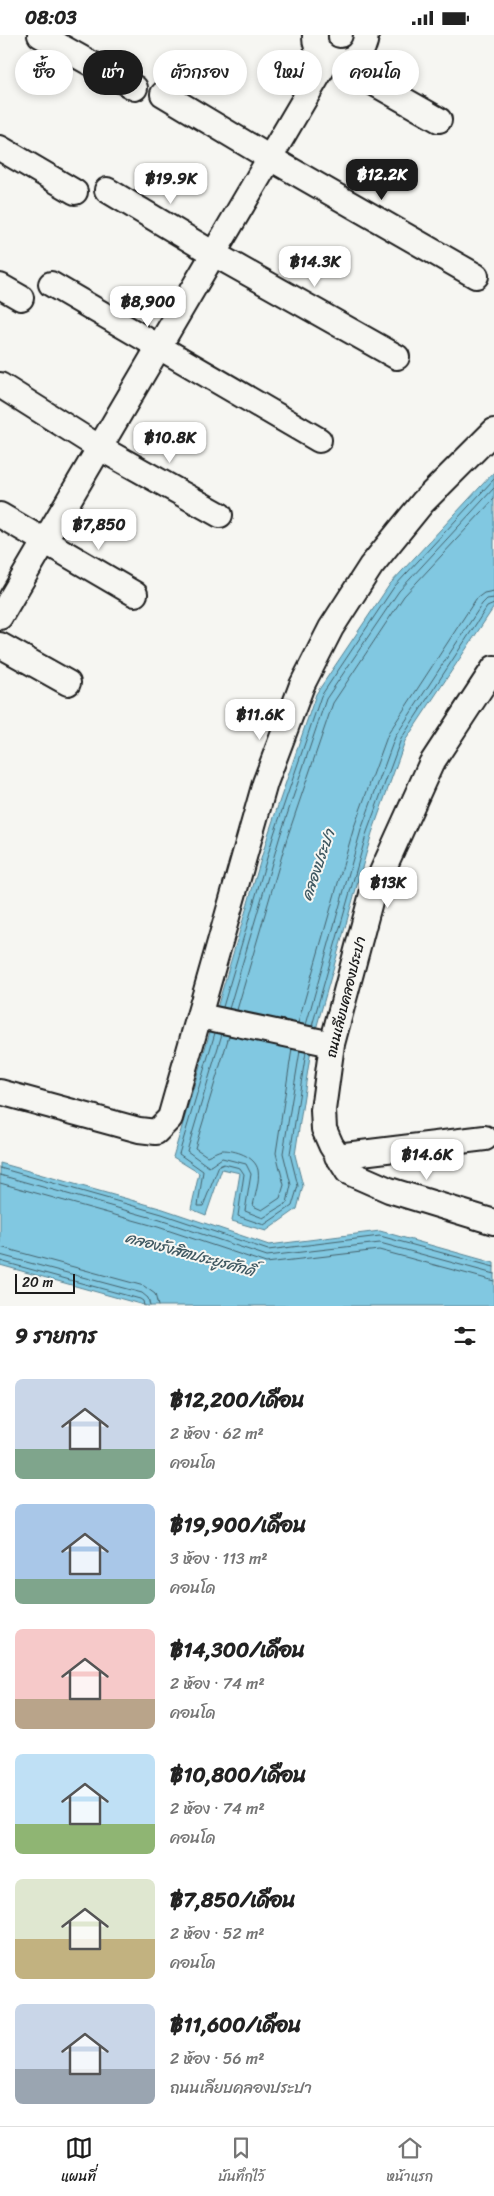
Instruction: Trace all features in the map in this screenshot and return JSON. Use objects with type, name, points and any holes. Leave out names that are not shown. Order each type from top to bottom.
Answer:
[{"type":"street","points":[[40,35],[83,59]]},
{"type":"street","points":[[315,35],[317,48],[332,56]]},
{"type":"street","points":[[362,50],[365,45],[366,35]]},
{"type":"street","points":[[0,617],[270,159],[332,68]]},
{"type":"street","points":[[165,95],[270,159],[476,276]]},
{"type":"street","points":[[395,95],[439,120]]},
{"type":"street","points":[[0,148],[75,192]]},
{"type":"street","points":[[107,189],[214,253],[397,357]]},
{"type":"street","points":[[51,284],[319,440]]},
{"type":"street","points":[[0,285],[21,298]]},
{"type":"street","points":[[0,385],[100,447],[220,515]]},
{"type":"street","points":[[0,1092],[139,1131],[156,1132],[170,1118],[205,1017],[265,783],[302,685],[331,628],[371,566],[423,502],[494,431]]},
{"type":"street","points":[[0,515],[135,593]]},
{"type":"street","points":[[0,645],[68,683]]},
{"type":"street","name":"ถนนเลียบคลองประปา","points":[[343,1164],[324,1129],[325,1042],[372,894],[430,764],[494,668]]},
{"type":"street","points":[[205,1017],[325,1042]]},
{"type":"street","points":[[343,1164],[485,1138]]},
{"type":"street","points":[[343,1164],[389,1190],[494,1222]]},
{"type":"water","name":"คลองประปา","points":[[494,472],[494,607],[405,741],[372,833],[312,1043],[295,1155],[303,1186],[297,1209],[266,1231],[232,1221],[240,1173],[222,1169],[206,1215],[191,1209],[199,1173],[173,1157],[269,832],[316,694],[390,584]]},
{"type":"water","name":"คลองรังสิตประยูรศักดิ์","points":[[0,1163],[163,1209],[269,1245],[380,1231],[494,1263],[494,1306],[147,1306],[0,1265]]}]
